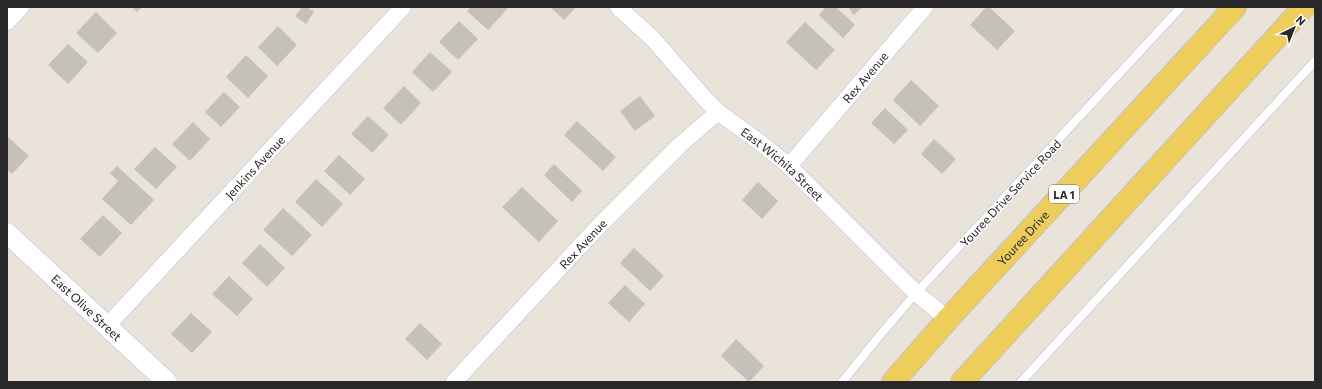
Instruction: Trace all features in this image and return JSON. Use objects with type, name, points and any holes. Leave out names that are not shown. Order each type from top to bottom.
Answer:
[{"type":"main road","name":"Youree Drive","points":[[893,382],[948,319],[1236,7]]},
{"type":"main road","points":[[962,382],[1304,7]]},
{"type":"street","points":[[7,22],[21,7]]},
{"type":"street","name":"Jenkins Avenue","points":[[107,326],[403,7]]},
{"type":"street","name":"East Wichita Street","points":[[618,7],[653,39],[718,112],[758,141],[788,166],[916,293],[948,319]]},
{"type":"street","name":"Rex Avenue","points":[[788,166],[925,7]]},
{"type":"street","name":"Rex Avenue","points":[[454,382],[597,228],[681,144],[718,112]]},
{"type":"street","name":"East Olive Street","points":[[7,233],[167,382]]},
{"type":"lane","name":"Youree Drive Service Road","points":[[842,382],[916,293],[1181,7]]},
{"type":"lane","points":[[1021,382],[1315,61]]},
{"type":"building","points":[[132,7],[142,7],[137,12]]},
{"type":"building","points":[[302,7],[307,7],[314,12],[306,24],[295,16]]},
{"type":"building","points":[[471,7],[509,7],[488,30],[467,11]]},
{"type":"building","points":[[550,7],[576,7],[564,20]]},
{"type":"building","points":[[826,7],[836,7],[855,25],[843,38],[819,15]]},
{"type":"building","points":[[848,7],[863,7],[854,15]]},
{"type":"building","points":[[986,7],[989,7],[1015,31],[997,50],[970,25]]},
{"type":"building","points":[[96,12],[117,33],[98,53],[76,33]]},
{"type":"building","points":[[459,21],[478,39],[458,60],[439,42]]},
{"type":"building","points":[[805,22],[835,50],[816,70],[786,42]]},
{"type":"building","points":[[278,26],[297,45],[277,66],[258,47]]},
{"type":"building","points":[[68,44],[88,62],[68,84],[48,65]]},
{"type":"building","points":[[430,52],[452,72],[433,92],[412,72]]},
{"type":"building","points":[[246,55],[268,76],[248,98],[226,77]]},
{"type":"building","points":[[911,80],[939,106],[920,126],[893,100]]},
{"type":"building","points":[[404,86],[421,103],[401,125],[383,108]]},
{"type":"building","points":[[224,92],[240,107],[221,127],[205,112]]},
{"type":"building","points":[[640,96],[655,116],[635,131],[620,111]]},
{"type":"building","points":[[885,108],[908,130],[894,144],[871,123]]},
{"type":"building","points":[[368,116],[389,135],[372,153],[351,134]]},
{"type":"building","points":[[577,121],[616,157],[603,171],[564,135]]},
{"type":"building","points":[[193,122],[210,139],[190,161],[172,144]]},
{"type":"building","points":[[7,136],[29,156],[12,174],[7,170]]},
{"type":"building","points":[[934,139],[956,159],[942,174],[921,154]]},
{"type":"building","points":[[155,147],[177,167],[156,189],[134,169]]},
{"type":"building","points":[[339,155],[365,179],[350,195],[324,171]]},
{"type":"building","points":[[554,164],[582,191],[572,202],[544,175]]},
{"type":"building","points":[[117,166],[154,200],[131,225],[102,199],[118,181],[110,173]]},
{"type":"building","points":[[316,179],[343,204],[322,227],[295,202]]},
{"type":"building","points":[[758,182],[778,201],[762,219],[742,200]]},
{"type":"building","points":[[522,187],[558,221],[539,242],[502,207]]},
{"type":"building","points":[[283,208],[312,235],[292,256],[263,230]]},
{"type":"building","points":[[103,215],[122,233],[100,257],[80,239]]},
{"type":"building","points":[[260,244],[285,268],[267,287],[242,263]]},
{"type":"building","points":[[634,248],[664,276],[650,291],[620,263]]},
{"type":"building","points":[[229,276],[253,299],[237,316],[212,294]]},
{"type":"building","points":[[625,285],[645,304],[629,322],[608,303]]},
{"type":"building","points":[[191,313],[212,332],[192,353],[171,334]]},
{"type":"building","points":[[420,323],[442,344],[427,360],[405,339]]},
{"type":"building","points":[[736,339],[764,366],[749,382],[721,356]]}]
